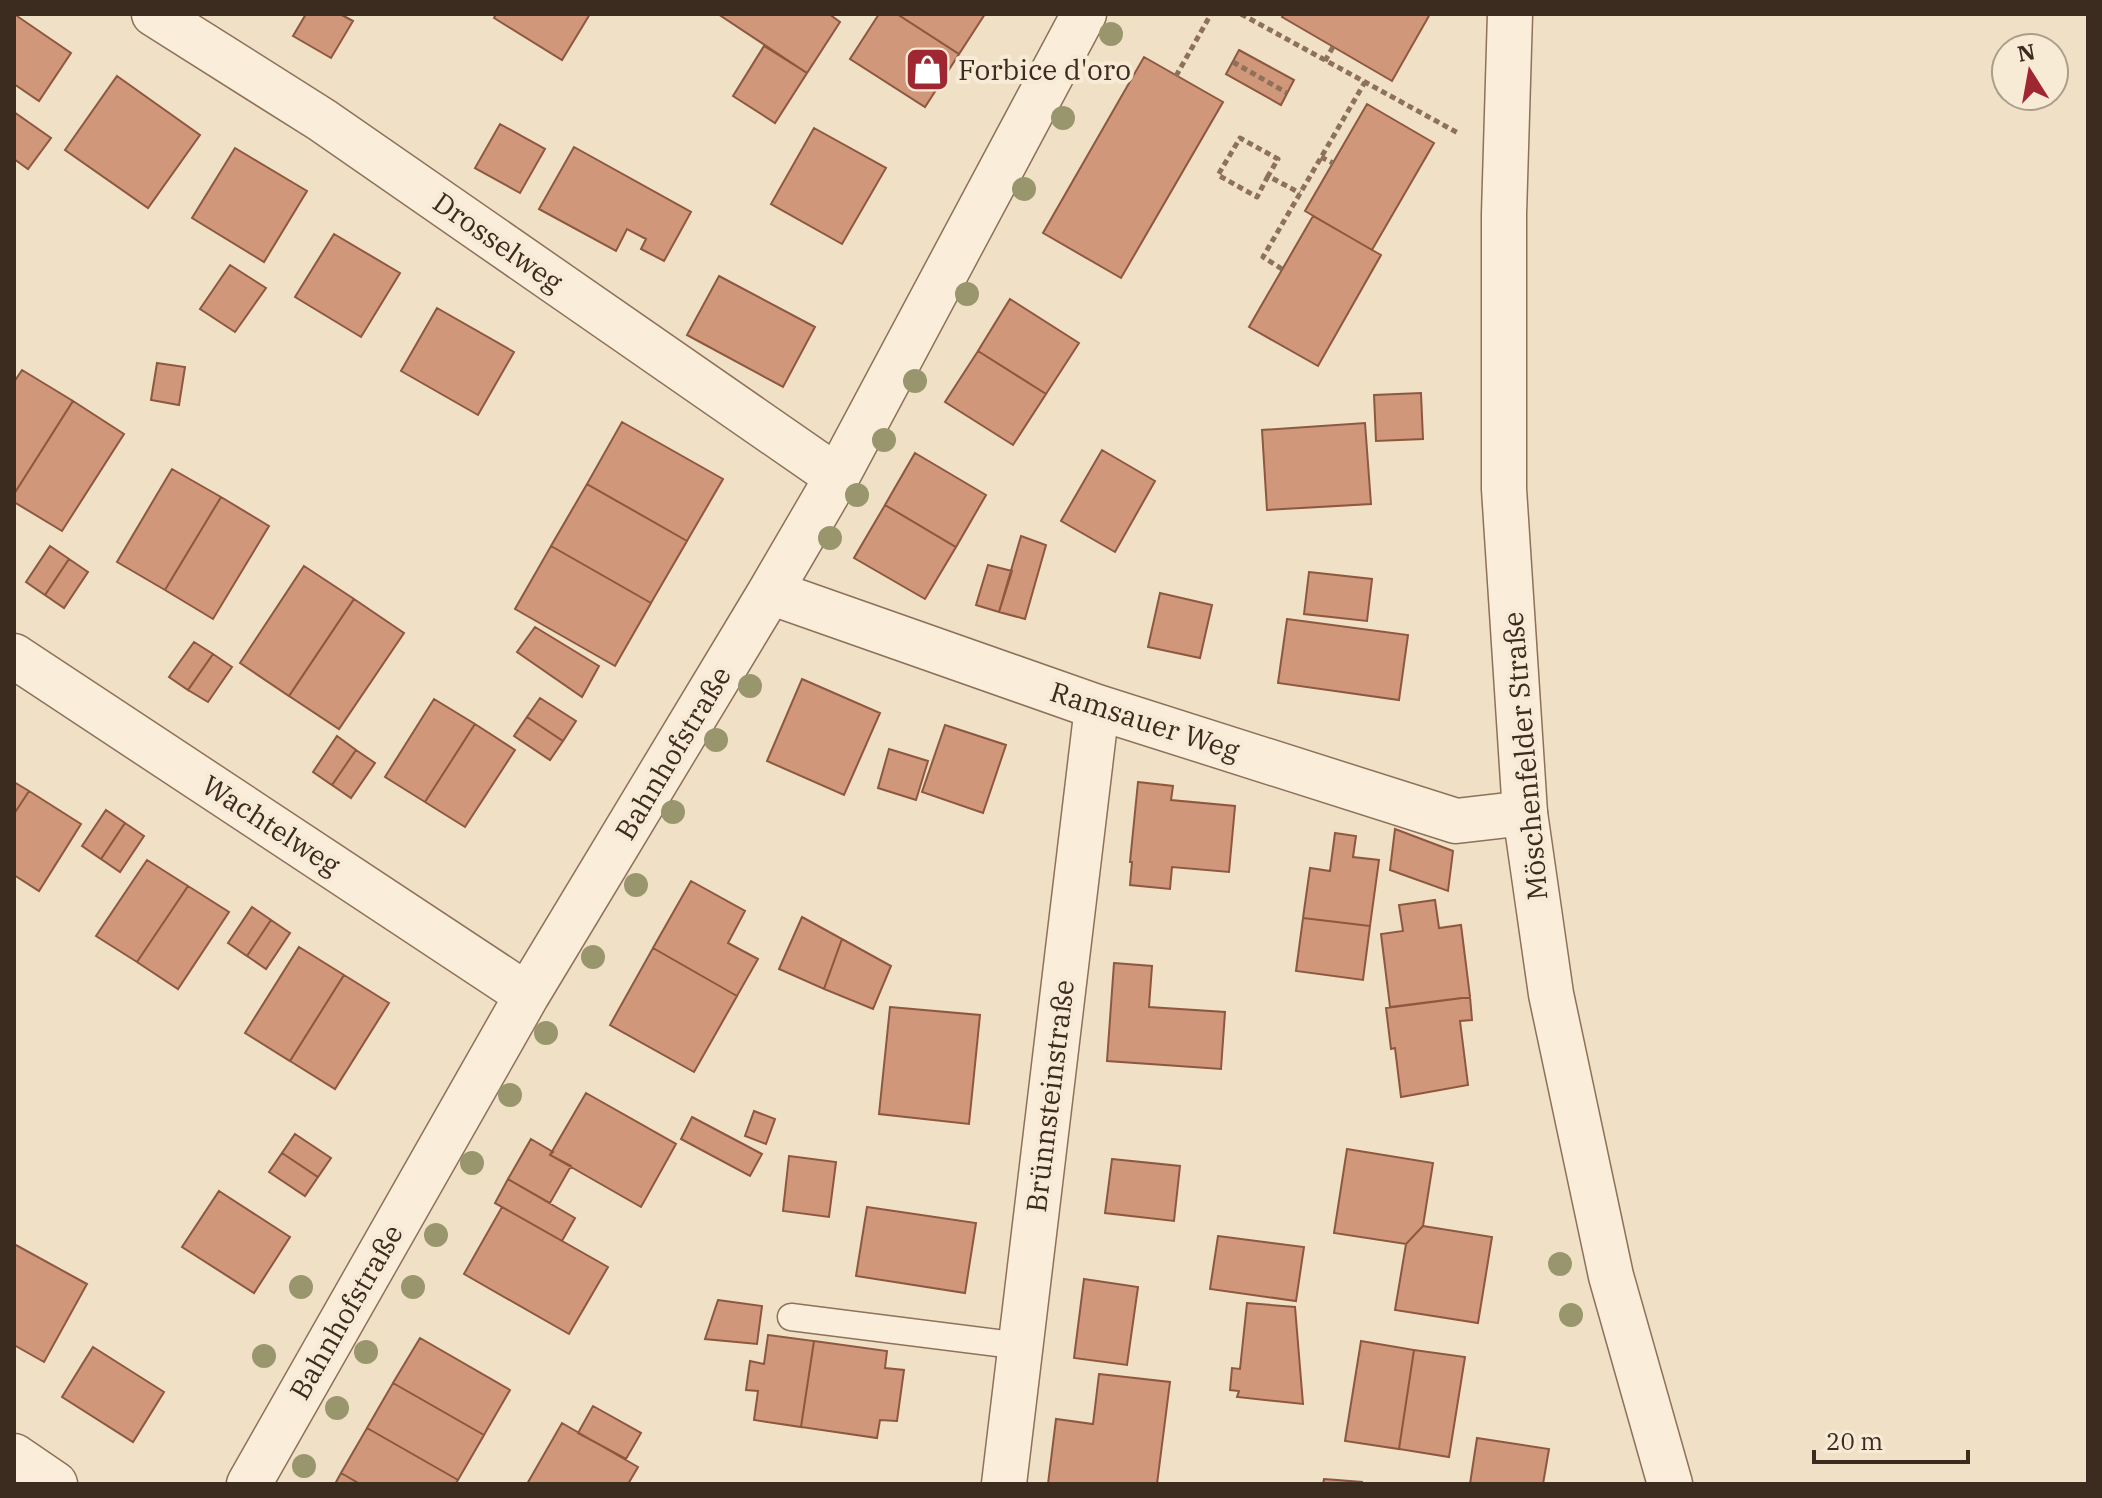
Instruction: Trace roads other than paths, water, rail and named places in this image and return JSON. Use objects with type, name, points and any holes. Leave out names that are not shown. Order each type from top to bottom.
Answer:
[{"type":"street","name":"Drosselweg","points":[[154,14],[322,120],[837,477]]},
{"type":"street","name":"Bahnhofstraße","points":[[249,1484],[527,995],[837,477],[1084,14]]},
{"type":"street","name":"Möschenfelder Straße","points":[[1510,14],[1504,214],[1504,489],[1525,813],[1551,994],[1611,1276],[1670,1484]]},
{"type":"street","name":"Ramsauer Weg","points":[[770,592],[1097,707],[1456,821],[1525,813]]},
{"type":"street","name":"Wachtelweg","points":[[14,656],[527,995]]},
{"type":"street","name":"Brünnsteinstraße","points":[[1004,1484],[1097,707]]},
{"type":"street","points":[[14,1456],[55,1484]]},
{"type":"lane","points":[[791,1317],[1021,1346]]},
{"type":"place","name":"Forbice d'oro","points":[[927,70]]}]
